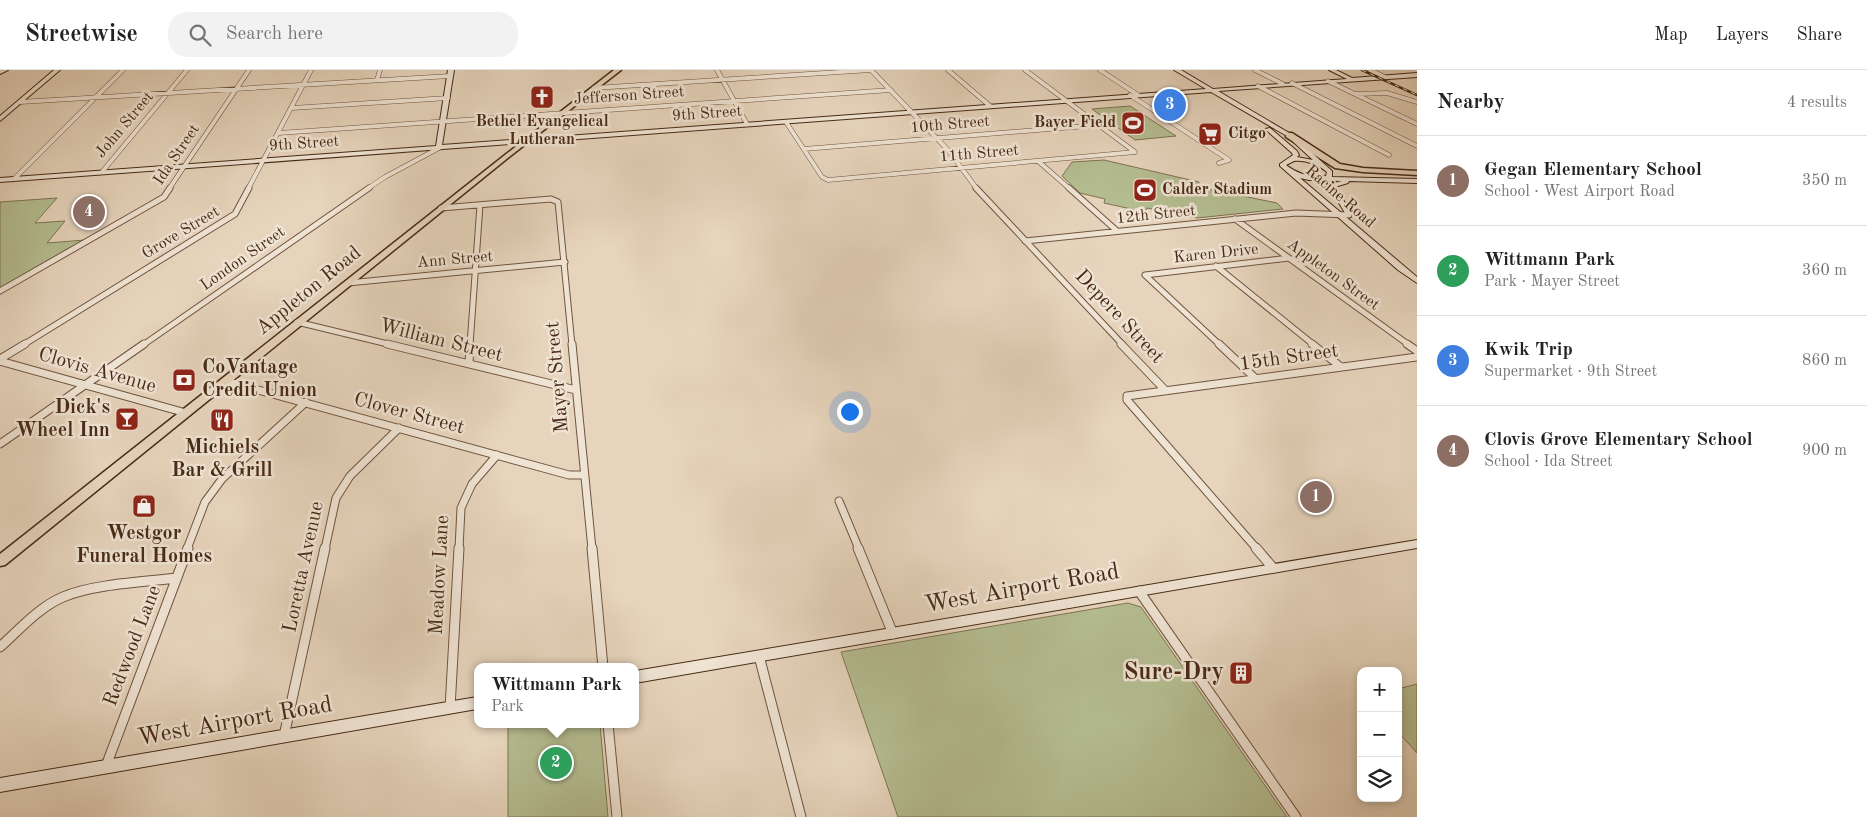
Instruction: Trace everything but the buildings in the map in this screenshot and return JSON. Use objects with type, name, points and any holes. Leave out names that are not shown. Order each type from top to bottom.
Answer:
[{"type":"highway","points":[[1289,135],[1338,166],[1416,178]]},
{"type":"main road","points":[[0,72],[6,70]]},
{"type":"main road","points":[[0,119],[57,70]]},
{"type":"main road","name":"Appleton Road","points":[[0,561],[297,322],[525,141],[618,70]]},
{"type":"main road","name":"Racine Road","points":[[1177,70],[1289,135],[1323,166]]},
{"type":"main road","points":[[1332,70],[1352,79]]},
{"type":"main road","points":[[439,148],[451,73]]},
{"type":"main road","name":"9th Street","points":[[0,180],[1417,75]]},
{"type":"main road","name":"Racine Road","points":[[1253,115],[1296,152],[1296,155],[1291,160]]},
{"type":"main road","points":[[1291,160],[1304,160],[1352,173],[1416,178],[1324,178],[1301,176],[1288,171],[1282,165],[1291,160]]},
{"type":"main road","points":[[1323,166],[1331,174],[1324,178]]},
{"type":"main road","name":"Racine Road","points":[[1288,171],[1346,214]]},
{"type":"main road","name":"Racine Road","points":[[1324,178],[1322,187],[1346,214],[1375,245],[1417,281]]},
{"type":"main road","points":[[1346,214],[1333,188],[1336,184],[1416,178]]},
{"type":"main road","name":"West Airport Road","points":[[639,676],[1417,544]]},
{"type":"main road","name":"West Airport Road","points":[[0,785],[474,704]]},
{"type":"street","points":[[14,179],[123,70]]},
{"type":"street","name":"John Street","points":[[102,172],[187,70]]},
{"type":"street","name":"Ida Street","points":[[0,291],[166,195],[249,70]]},
{"type":"street","name":"Grove Street","points":[[0,360],[236,214],[311,70]]},
{"type":"street","points":[[377,80],[380,70]]},
{"type":"street","points":[[717,70],[747,124]]},
{"type":"street","points":[[594,88],[871,70]]},
{"type":"street","name":"Depere Street","points":[[871,70],[936,138],[982,196],[1165,390]]},
{"type":"street","points":[[948,70],[990,106]]},
{"type":"street","points":[[1025,70],[1099,125]]},
{"type":"street","points":[[1100,70],[1138,95]]},
{"type":"street","points":[[1255,70],[1283,84]]},
{"type":"street","points":[[1370,70],[1385,77]]},
{"type":"street","points":[[20,102],[304,85],[451,73]]},
{"type":"street","points":[[1328,81],[1417,124]]},
{"type":"street","points":[[1292,84],[1417,146]]},
{"type":"street","points":[[1258,86],[1389,155]]},
{"type":"street","name":"Jefferson Street","points":[[279,133],[891,90]]},
{"type":"street","points":[[1356,94],[1390,92],[1417,102]]},
{"type":"street","points":[[1130,95],[1229,160],[1219,163]]},
{"type":"street","points":[[292,108],[448,98]]},
{"type":"street","points":[[786,122],[804,149]]},
{"type":"street","name":"10th Street","points":[[804,149],[1099,125]]},
{"type":"street","name":"11th Street","points":[[804,149],[826,179],[1135,152],[1099,125]]},
{"type":"street","name":"London Street","points":[[0,444],[385,177],[435,152],[439,148]]},
{"type":"street","points":[[1038,161],[1117,231]]},
{"type":"street","name":"Mayer Street","points":[[441,208],[556,200],[565,262],[603,663]]},
{"type":"street","points":[[469,364],[480,205]]},
{"type":"street","name":"12th Street","points":[[1025,241],[1235,219],[1296,214],[1346,214]]},
{"type":"street","name":"Appleton Street","points":[[1235,219],[1417,351]]},
{"type":"street","name":"Karen Drive","points":[[1256,378],[1145,275],[1289,258]]},
{"type":"street","name":"Ann Street","points":[[348,283],[565,262]]},
{"type":"street","points":[[1216,266],[1341,367]]},
{"type":"street","name":"William Street","points":[[297,322],[576,390]]},
{"type":"street","name":"15th Street","points":[[1165,390],[1417,356]]},
{"type":"street","name":"Clovis Avenue","points":[[0,360],[186,413]]},
{"type":"street","name":"Clover Street","points":[[225,381],[569,475],[584,475]]},
{"type":"street","name":"Depere Street","points":[[1165,390],[1129,395],[1127,400],[1272,568]]},
{"type":"street","name":"Redwood Lane","points":[[106,767],[201,510],[210,494],[229,472],[306,402]]},
{"type":"street","name":"Loretta Avenue","points":[[284,736],[336,498],[350,476],[399,428]]},
{"type":"street","name":"Meadow Lane","points":[[450,708],[461,508],[472,484],[497,455]]},
{"type":"street","points":[[839,501],[893,634]]},
{"type":"street","points":[[0,647],[44,608],[62,596],[80,591],[177,578]]},
{"type":"street","points":[[1138,591],[1296,817]]},
{"type":"street","points":[[759,656],[801,817]]},
{"type":"street","points":[[608,728],[617,817]]},
{"type":"green space","name":"Bayer Field","points":[[1130,106],[1176,136],[1135,140],[1092,109]]},
{"type":"green space","name":"Calder Stadium","points":[[1104,160],[1199,182],[1198,187],[1277,203],[1283,209],[1197,218],[1147,208],[1145,212],[1104,203],[1105,199],[1080,193],[1062,176],[1072,162]]},
{"type":"green space","points":[[57,198],[35,223],[65,221],[47,243],[85,240],[0,288],[0,202]]},
{"type":"green space","points":[[1128,603],[1141,607],[1287,817],[898,817],[841,652]]},
{"type":"green space","points":[[1417,684],[1417,753],[1402,736],[1402,688]]},
{"type":"green space","points":[[508,728],[600,728],[608,817],[508,817]]},
{"type":"railway","points":[[1362,70],[1417,95]]},
{"type":"place","name":"Bethel Evangelical Lutheran","points":[[542,97]]},
{"type":"place","name":"Kwik Trip","points":[[1170,105]]},
{"type":"place","name":"Bayer Field","points":[[1133,123]]},
{"type":"place","name":"Citgo","points":[[1210,134]]},
{"type":"place","name":"Calder Stadium","points":[[1145,190]]},
{"type":"place","name":"Clovis Grove Elementary School","points":[[89,212]]},
{"type":"place","name":"CoVantage Credit Union","points":[[184,380]]},
{"type":"place","name":"Dick's Wheel Inn","points":[[127,419]]},
{"type":"place","name":"Michiels Bar & Grill","points":[[222,420]]},
{"type":"place","name":"Gegan Elementary School","points":[[1316,497]]},
{"type":"place","name":"Westgor Funeral Homes","points":[[144,506]]},
{"type":"place","name":"Sure-Dry","points":[[1241,673]]},
{"type":"place","name":"Wittmann Park","points":[[556,763]]}]
